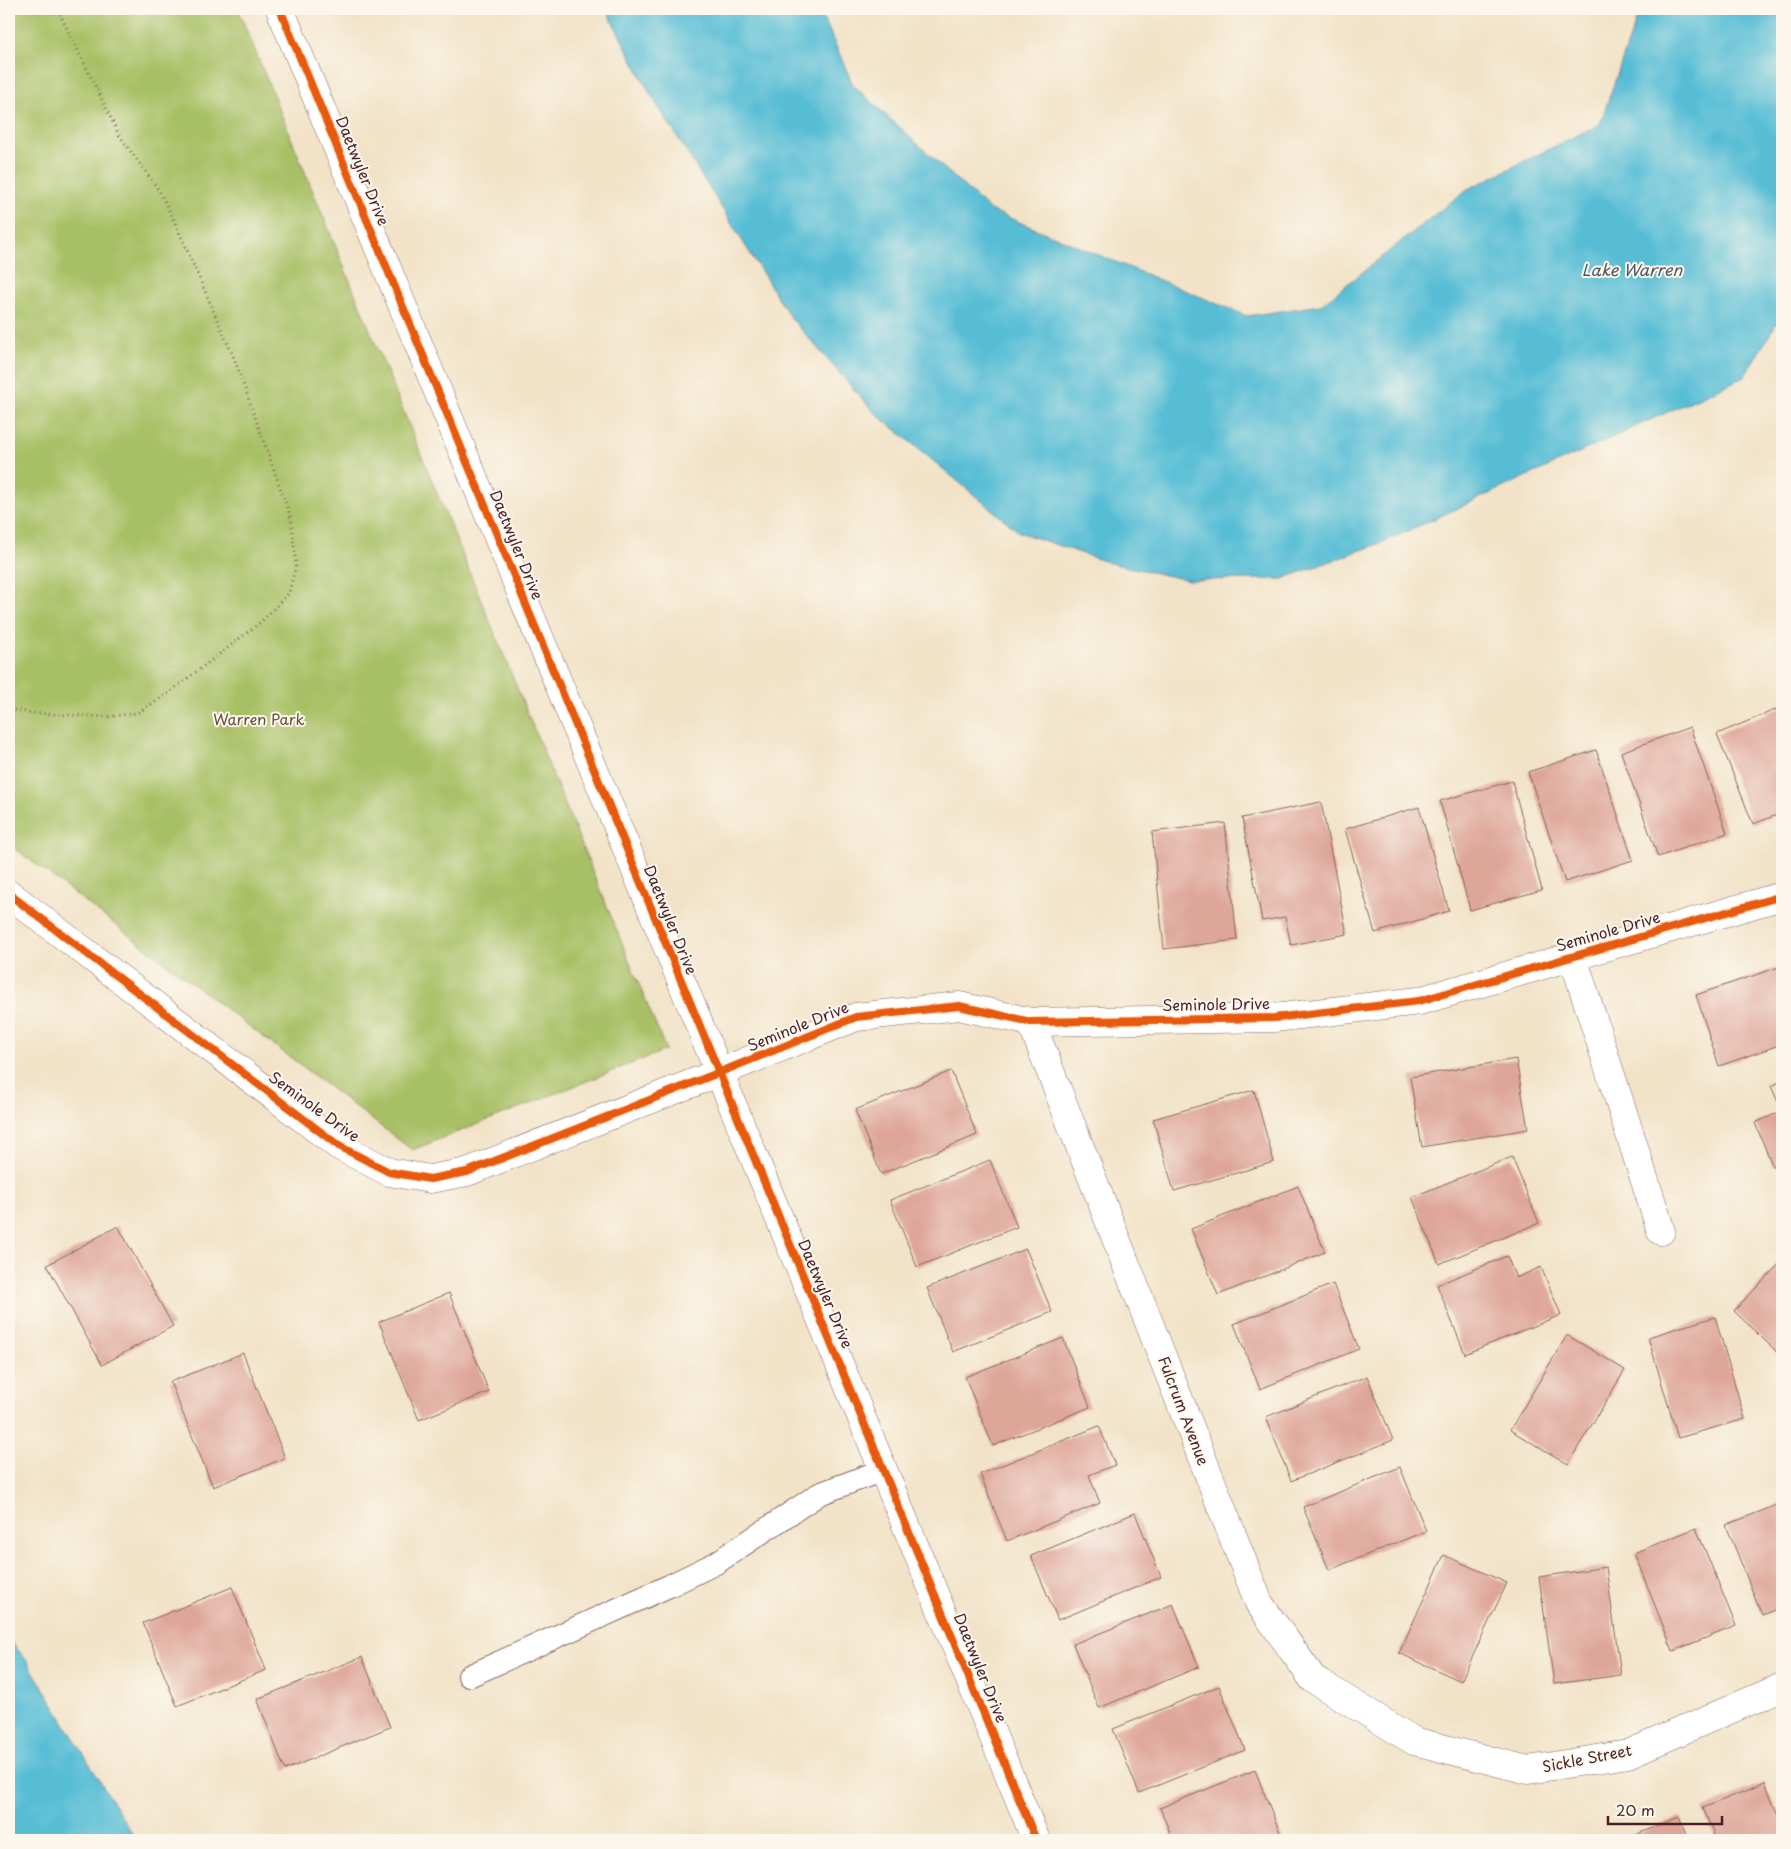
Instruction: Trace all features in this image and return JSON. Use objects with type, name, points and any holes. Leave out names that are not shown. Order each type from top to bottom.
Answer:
[{"type":"street","name":"Daetwyler Drive","points":[[280,9],[718,1074],[1036,1840]]},
{"type":"street","name":"Seminole Drive","points":[[9,894],[339,1146],[389,1172],[430,1179],[467,1172],[718,1074],[856,1017],[959,1006],[1031,1022],[1274,1018],[1419,1001],[1782,896]]},
{"type":"street","points":[[1573,957],[1662,1231]]},
{"type":"street","name":"Fulcrum Avenue","points":[[1031,1022],[1259,1604],[1313,1678],[1414,1742]]},
{"type":"street","name":"Sickle Street","points":[[1414,1742],[1528,1770],[1628,1754],[1782,1688]]},
{"type":"lane","points":[[469,1676],[716,1563],[819,1494],[883,1470]]},
{"type":"path","points":[[9,709],[106,718],[137,713],[166,695],[261,622],[289,593],[296,565],[291,518],[234,358],[173,218],[158,190],[119,135],[60,14],[34,9]]},
{"type":"green space","name":"Warren Park","points":[[9,9],[238,9],[666,1050],[412,1150],[9,844]]},
{"type":"water","name":"Lake Warren","points":[[606,9],[820,9],[853,85],[990,210],[1247,316],[1321,305],[1466,190],[1600,124],[1640,9],[1782,9],[1782,314],[1744,377],[1386,541],[1282,579],[1188,580],[1110,563],[1019,532],[873,411],[790,317],[651,95]]},
{"type":"water","points":[[9,1639],[27,1661],[136,1840],[9,1840]]},
{"type":"building","points":[[1782,707],[1782,813],[1753,824],[1717,734]]},
{"type":"building","points":[[1690,727],[1727,833],[1658,857],[1621,752]]},
{"type":"building","points":[[1596,750],[1633,860],[1565,882],[1528,772]]},
{"type":"building","points":[[1512,781],[1542,890],[1470,910],[1440,801]]},
{"type":"building","points":[[1321,802],[1347,934],[1291,945],[1285,917],[1262,921],[1242,818]]},
{"type":"building","points":[[1419,807],[1449,911],[1375,933],[1345,829]]},
{"type":"building","points":[[1225,823],[1237,940],[1164,949],[1152,832]]},
{"type":"building","points":[[1782,966],[1782,1044],[1719,1066],[1696,995]]},
{"type":"building","points":[[1516,1059],[1528,1129],[1422,1147],[1410,1077]]},
{"type":"building","points":[[951,1071],[977,1135],[881,1174],[855,1110]]},
{"type":"building","points":[[1782,1081],[1782,1111],[1771,1086]]},
{"type":"building","points":[[1254,1090],[1274,1162],[1174,1191],[1153,1119]]},
{"type":"building","points":[[1782,1111],[1782,1163],[1773,1167],[1755,1123]]},
{"type":"building","points":[[1512,1157],[1539,1223],[1439,1264],[1412,1197]]},
{"type":"building","points":[[990,1160],[1017,1227],[917,1267],[890,1200]]},
{"type":"building","points":[[1298,1186],[1325,1252],[1218,1295],[1191,1229]]},
{"type":"building","points":[[118,1226],[173,1326],[102,1365],[47,1265]]},
{"type":"building","points":[[1026,1249],[1052,1312],[953,1352],[927,1288]]},
{"type":"building","points":[[1507,1256],[1516,1278],[1541,1267],[1561,1315],[1465,1354],[1437,1285]]},
{"type":"building","points":[[1782,1261],[1782,1357],[1734,1311]]},
{"type":"building","points":[[1333,1284],[1359,1349],[1260,1389],[1234,1324]]},
{"type":"building","points":[[449,1293],[489,1392],[419,1420],[379,1322]]},
{"type":"building","points":[[1715,1317],[1745,1419],[1678,1438],[1648,1337]]},
{"type":"building","points":[[1567,1335],[1625,1370],[1568,1464],[1510,1430]]},
{"type":"building","points":[[1063,1338],[1090,1407],[993,1446],[965,1377]]},
{"type":"building","points":[[243,1353],[285,1458],[213,1487],[170,1382]]},
{"type":"building","points":[[1367,1376],[1393,1440],[1291,1481],[1266,1417]]},
{"type":"building","points":[[1099,1426],[1115,1465],[1089,1475],[1100,1503],[1007,1541],[980,1474]]},
{"type":"building","points":[[1400,1467],[1426,1531],[1329,1570],[1303,1507]]},
{"type":"building","points":[[1782,1503],[1782,1607],[1762,1615],[1726,1525]]},
{"type":"building","points":[[1135,1513],[1161,1577],[1058,1620],[1031,1556]]},
{"type":"building","points":[[1696,1528],[1736,1626],[1673,1651],[1634,1553]]},
{"type":"building","points":[[1444,1555],[1507,1583],[1461,1681],[1399,1653]]},
{"type":"building","points":[[1606,1567],[1621,1675],[1554,1684],[1539,1577]]},
{"type":"building","points":[[232,1587],[266,1670],[177,1706],[143,1623]]},
{"type":"building","points":[[1173,1604],[1199,1667],[1099,1708],[1073,1644]]},
{"type":"building","points":[[362,1657],[390,1727],[285,1770],[257,1699]]},
{"type":"building","points":[[1219,1686],[1245,1750],[1139,1793],[1113,1729]]},
{"type":"building","points":[[1255,1770],[1283,1840],[1173,1840],[1160,1808]]},
{"type":"building","points":[[1765,1783],[1782,1825],[1782,1840],[1716,1840],[1703,1808]]},
{"type":"building","points":[[1679,1817],[1688,1840],[1623,1840]]},
{"type":"cycle path","points":[[280,9],[1036,1840]]},
{"type":"cycle path","points":[[9,894],[339,1146],[389,1172],[430,1179],[467,1172],[856,1017],[959,1006],[1031,1022],[1274,1018],[1419,1001],[1782,896]]}]
